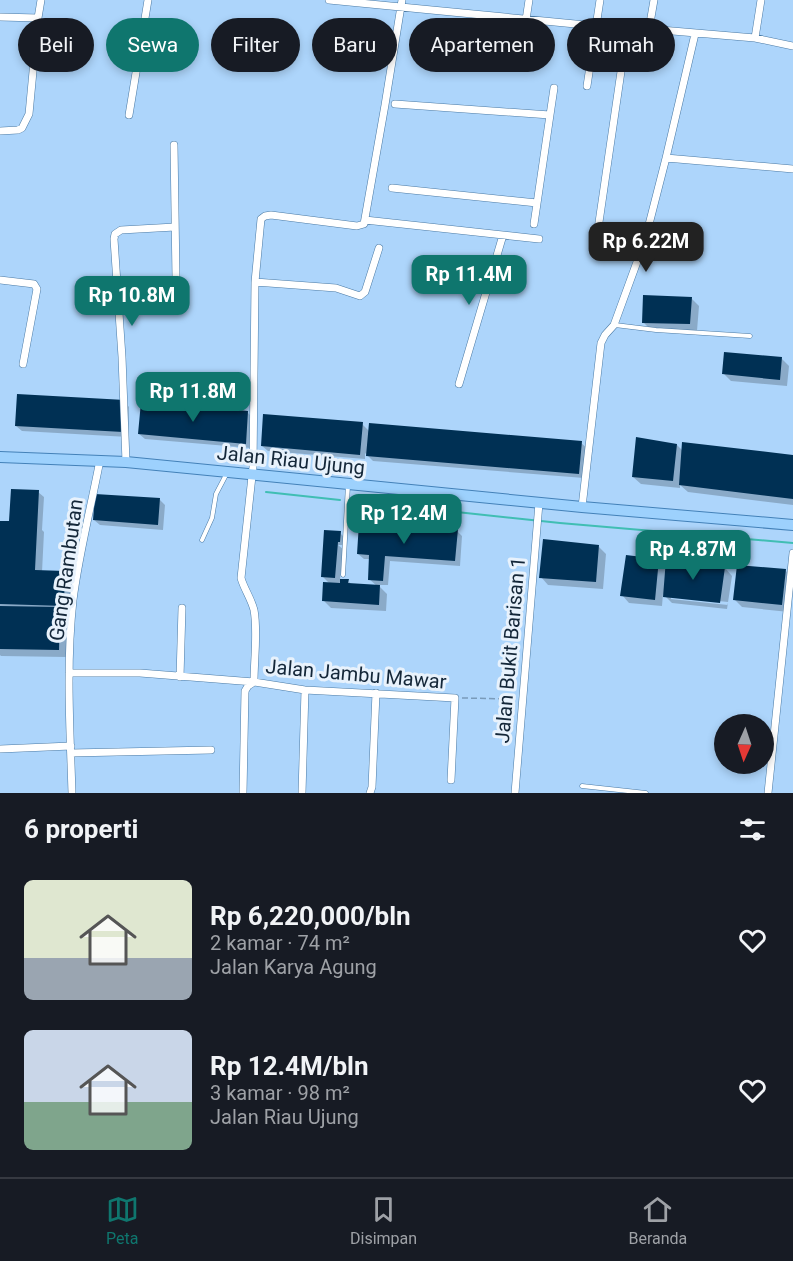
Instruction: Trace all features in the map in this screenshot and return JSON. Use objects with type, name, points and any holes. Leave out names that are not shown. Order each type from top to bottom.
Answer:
[{"type":"main road","name":"Jalan Riau Ujung","points":[[0,457],[126,462],[539,506],[582,507],[793,525]]},
{"type":"street","points":[[0,17],[38,18],[41,0]]},
{"type":"street","points":[[129,115],[148,0]]},
{"type":"street","points":[[329,0],[401,4],[416,9],[506,18]]},
{"type":"street","points":[[526,18],[529,0]]},
{"type":"street","points":[[597,18],[600,0]]},
{"type":"street","points":[[651,18],[654,0]]},
{"type":"street","points":[[753,38],[761,0]]},
{"type":"street","points":[[401,4],[365,220],[539,239]]},
{"type":"street","points":[[675,32],[753,38],[793,46]]},
{"type":"street","points":[[582,507],[601,343],[614,325],[645,240],[695,34]]},
{"type":"street","points":[[0,130],[22,128],[29,114],[33,72]]},
{"type":"street","points":[[587,86],[589,72]]},
{"type":"street","points":[[621,72],[598,229],[608,238],[645,240]]},
{"type":"street","points":[[534,224],[554,88]]},
{"type":"street","points":[[395,104],[550,115]]},
{"type":"street","points":[[174,145],[176,279]]},
{"type":"street","points":[[666,158],[793,169]]},
{"type":"street","points":[[392,188],[537,203]]},
{"type":"street","name":"Jalan Jambu Mawar","points":[[254,682],[255,618],[251,600],[241,578],[253,467],[255,282],[261,219],[271,215],[357,226],[364,224],[365,220]]},
{"type":"street","points":[[126,462],[115,234],[121,230],[175,227]]},
{"type":"street","points":[[459,384],[503,235]]},
{"type":"street","points":[[255,282],[336,288],[360,296],[365,292],[379,248]]},
{"type":"street","points":[[0,280],[34,284],[36,289],[23,364]]},
{"type":"street","name":"Gang Rambutan","points":[[72,793],[69,673],[73,602],[80,554],[100,460]]},
{"type":"street","name":"Jalan Bukit Barisan 1","points":[[515,793],[539,506]]},
{"type":"street","points":[[768,793],[793,555]]},
{"type":"street","points":[[180,677],[182,608]]},
{"type":"street","points":[[69,673],[140,673],[254,682]]},
{"type":"street","name":"Jalan Jambu Mawar","points":[[243,793],[245,691],[254,682],[305,690],[455,698]]},
{"type":"street","points":[[302,793],[305,690]]},
{"type":"street","points":[[370,793],[376,693]]},
{"type":"street","points":[[451,780],[455,698]]},
{"type":"street","points":[[0,749],[211,750]]},
{"type":"lane","points":[[385,105],[395,104]]},
{"type":"lane","points":[[614,325],[750,336]]},
{"type":"lane","points":[[202,540],[212,518],[216,494],[227,472]]},
{"type":"lane","points":[[343,575],[348,484]]},
{"type":"lane","points":[[582,786],[646,793]]},
{"type":"path","points":[[455,698],[522,699]]},
{"type":"building","points":[[643,295],[692,297],[690,324],[642,323]]},
{"type":"building","points":[[724,352],[782,357],[780,380],[722,374]]},
{"type":"building","points":[[17,394],[125,400],[123,432],[15,426]]},
{"type":"building","points":[[141,402],[248,411],[246,444],[138,434]]},
{"type":"building","points":[[263,414],[363,422],[360,455],[261,446]]},
{"type":"building","points":[[369,423],[582,441],[579,474],[366,456]]},
{"type":"building","points":[[636,437],[677,444],[673,481],[632,477]]},
{"type":"building","points":[[682,442],[793,455],[793,499],[679,485]]},
{"type":"building","points":[[11,489],[39,490],[35,570],[65,571],[64,606],[0,604],[0,521],[9,521]]},
{"type":"building","points":[[95,494],[160,498],[158,525],[93,520]]},
{"type":"building","points":[[359,523],[458,529],[455,561],[385,556],[383,581],[368,580],[369,555],[357,554]]},
{"type":"building","points":[[324,530],[341,531],[335,578],[321,577]]},
{"type":"building","points":[[543,539],[599,545],[596,582],[539,578]]},
{"type":"building","points":[[626,555],[659,559],[655,600],[620,596]]},
{"type":"building","points":[[666,559],[725,567],[720,603],[663,597]]},
{"type":"building","points":[[737,565],[786,569],[782,605],[733,600]]},
{"type":"building","points":[[340,579],[349,579],[348,583],[380,585],[379,605],[322,601],[323,582],[340,583]]},
{"type":"building","points":[[0,606],[60,607],[59,650],[0,649]]},
{"type":"waterway","points":[[266,492],[340,500]]},
{"type":"waterway","points":[[354,501],[560,523],[793,543]]}]
